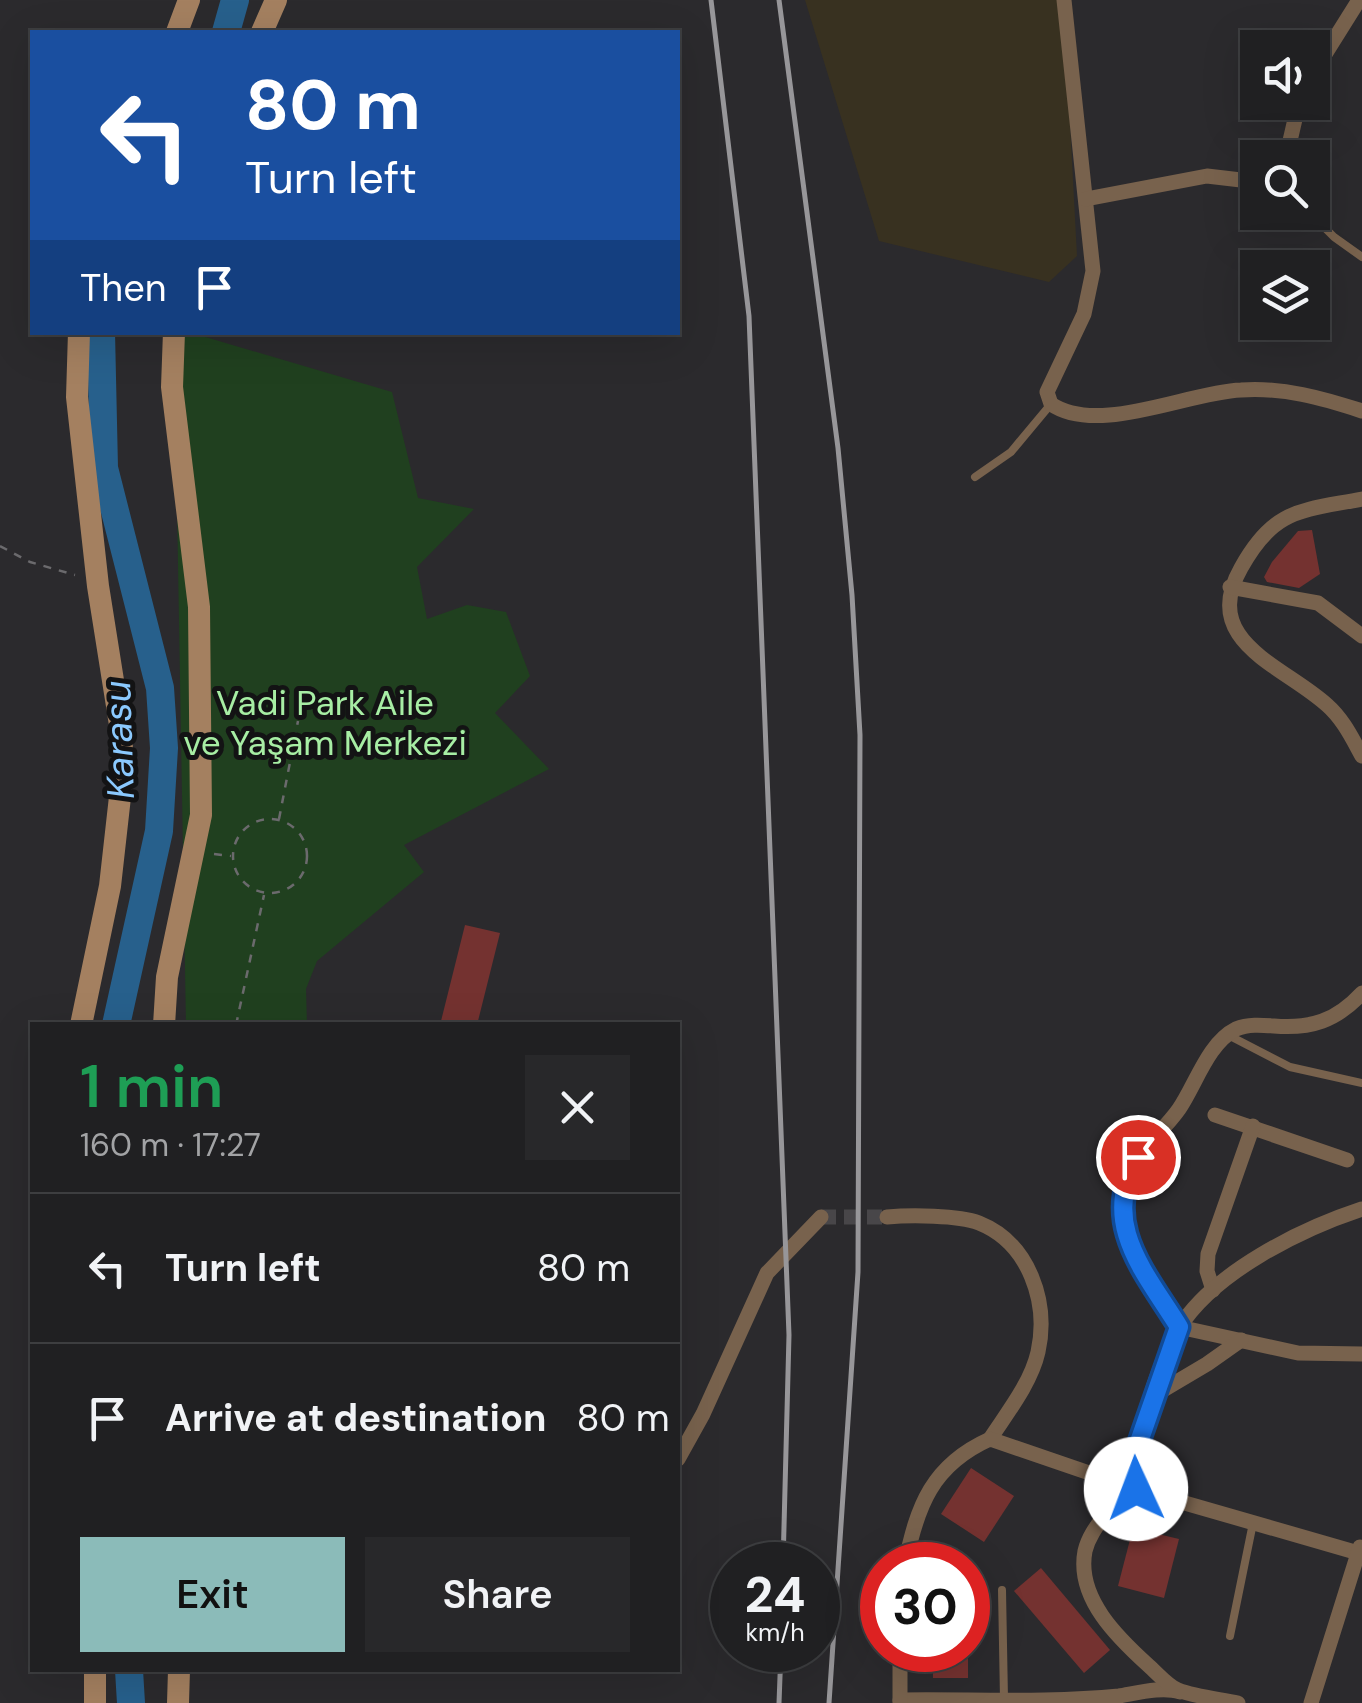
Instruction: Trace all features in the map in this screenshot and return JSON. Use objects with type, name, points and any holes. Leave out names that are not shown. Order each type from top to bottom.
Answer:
[{"type":"street","points":[[178,30],[189,0]]},
{"type":"street","points":[[263,30],[276,0]]},
{"type":"street","points":[[1064,0],[1092,284],[1084,314],[1049,385],[1051,404],[1070,412],[1107,415],[1220,391],[1266,390],[1290,391],[1362,411]]},
{"type":"street","points":[[1330,47],[1359,0]]},
{"type":"street","points":[[1086,199],[1207,176],[1240,180]]},
{"type":"street","points":[[79,335],[78,398],[97,574],[122,732],[123,770],[110,886],[82,1022]]},
{"type":"street","points":[[164,1022],[167,977],[200,815],[199,606],[172,387],[174,335]]},
{"type":"street","points":[[1362,499],[1283,517],[1266,532],[1230,587],[1229,614],[1239,638],[1335,713],[1362,756]]},
{"type":"street","points":[[1230,587],[1318,604],[1362,636]]},
{"type":"street","points":[[1362,993],[1340,1014],[1320,1024],[1294,1028],[1254,1025],[1228,1034],[1179,1109],[1138,1157],[1125,1184],[1122,1202],[1122,1220],[1131,1250],[1179,1327],[1310,1354],[1362,1354]]},
{"type":"street","points":[[1215,1115],[1347,1160]]},
{"type":"street","points":[[1213,1290],[1207,1271],[1208,1254],[1253,1126]]},
{"type":"street","points":[[1196,1703],[1176,1690],[1111,1629],[1087,1582],[1087,1545],[1117,1502],[1179,1327],[1213,1290],[1275,1248],[1362,1210]]},
{"type":"street","points":[[887,1217],[906,1215],[978,1222],[1012,1243],[1030,1268],[1041,1312],[1038,1354],[1020,1394],[990,1439],[948,1463],[915,1516],[910,1542]]},
{"type":"street","points":[[680,1455],[768,1273],[821,1217]]},
{"type":"street","points":[[1153,1396],[1240,1340]]},
{"type":"street","points":[[990,1439],[1124,1485],[1360,1550],[1311,1703]]},
{"type":"street","points":[[95,1672],[95,1703]]},
{"type":"street","points":[[178,1672],[178,1703]]},
{"type":"street","points":[[900,1672],[900,1701],[1073,1702],[1157,1696],[1176,1690],[1238,1703]]},
{"type":"lane","points":[[1327,230],[1362,257]]},
{"type":"lane","points":[[975,477],[1011,452],[1051,404]]},
{"type":"lane","points":[[1228,1034],[1290,1067],[1362,1082]]},
{"type":"lane","points":[[1230,1636],[1253,1523]]},
{"type":"lane","points":[[992,1700],[1002,1590]]},
{"type":"path","points":[[0,546],[30,562],[71,575],[97,574]]},
{"type":"path","points":[[278,820],[298,721]]},
{"type":"path","points":[[278,820],[292,826],[301,836],[308,859],[304,871],[288,889],[264,894],[242,883],[232,861],[233,848],[246,827],[257,821],[278,820]]},
{"type":"path","points":[[237,1022],[264,894]]},
{"type":"shaded area","points":[[805,0],[1059,0],[1068,85],[1077,256],[1049,282],[879,241]]},
{"type":"green space","name":"Vadi Park Aile ve Yaşam Merkezi","points":[[174,335],[199,335],[392,392],[418,498],[474,509],[417,567],[427,619],[467,605],[506,612],[530,676],[495,713],[549,769],[404,845],[424,872],[317,961],[306,989],[307,1022],[186,1022]]},
{"type":"building","points":[[1312,530],[1320,574],[1299,588],[1267,582],[1264,577],[1272,562],[1298,531]]},
{"type":"building","points":[[465,925],[500,933],[478,1022],[441,1022]]},
{"type":"building","points":[[971,1468],[1014,1496],[984,1542],[941,1514]]},
{"type":"building","points":[[1133,1528],[1179,1539],[1164,1598],[1118,1586]]},
{"type":"building","points":[[1041,1568],[1110,1650],[1084,1673],[1014,1591]]},
{"type":"building","points":[[933,1672],[968,1672],[968,1678],[933,1678]]},
{"type":"waterway","name":"Karasu","points":[[227,30],[235,0]]},
{"type":"waterway","name":"Karasu","points":[[101,335],[104,468],[160,688],[164,748],[159,831],[117,1022]]},
{"type":"waterway","name":"Karasu","points":[[129,1672],[131,1703]]},
{"type":"tunnel","points":[[821,1217],[887,1217]]},
{"type":"railway","points":[[711,0],[749,316],[789,1335],[784,1542]]},
{"type":"railway","points":[[779,0],[838,448],[860,735],[858,1272],[829,1703]]},
{"type":"railway","points":[[779,1703],[780,1672]]},
{"type":"route","points":[[1136,1489],[1124,1485],[1179,1327],[1131,1250],[1122,1220],[1125,1184],[1138,1157]]}]
